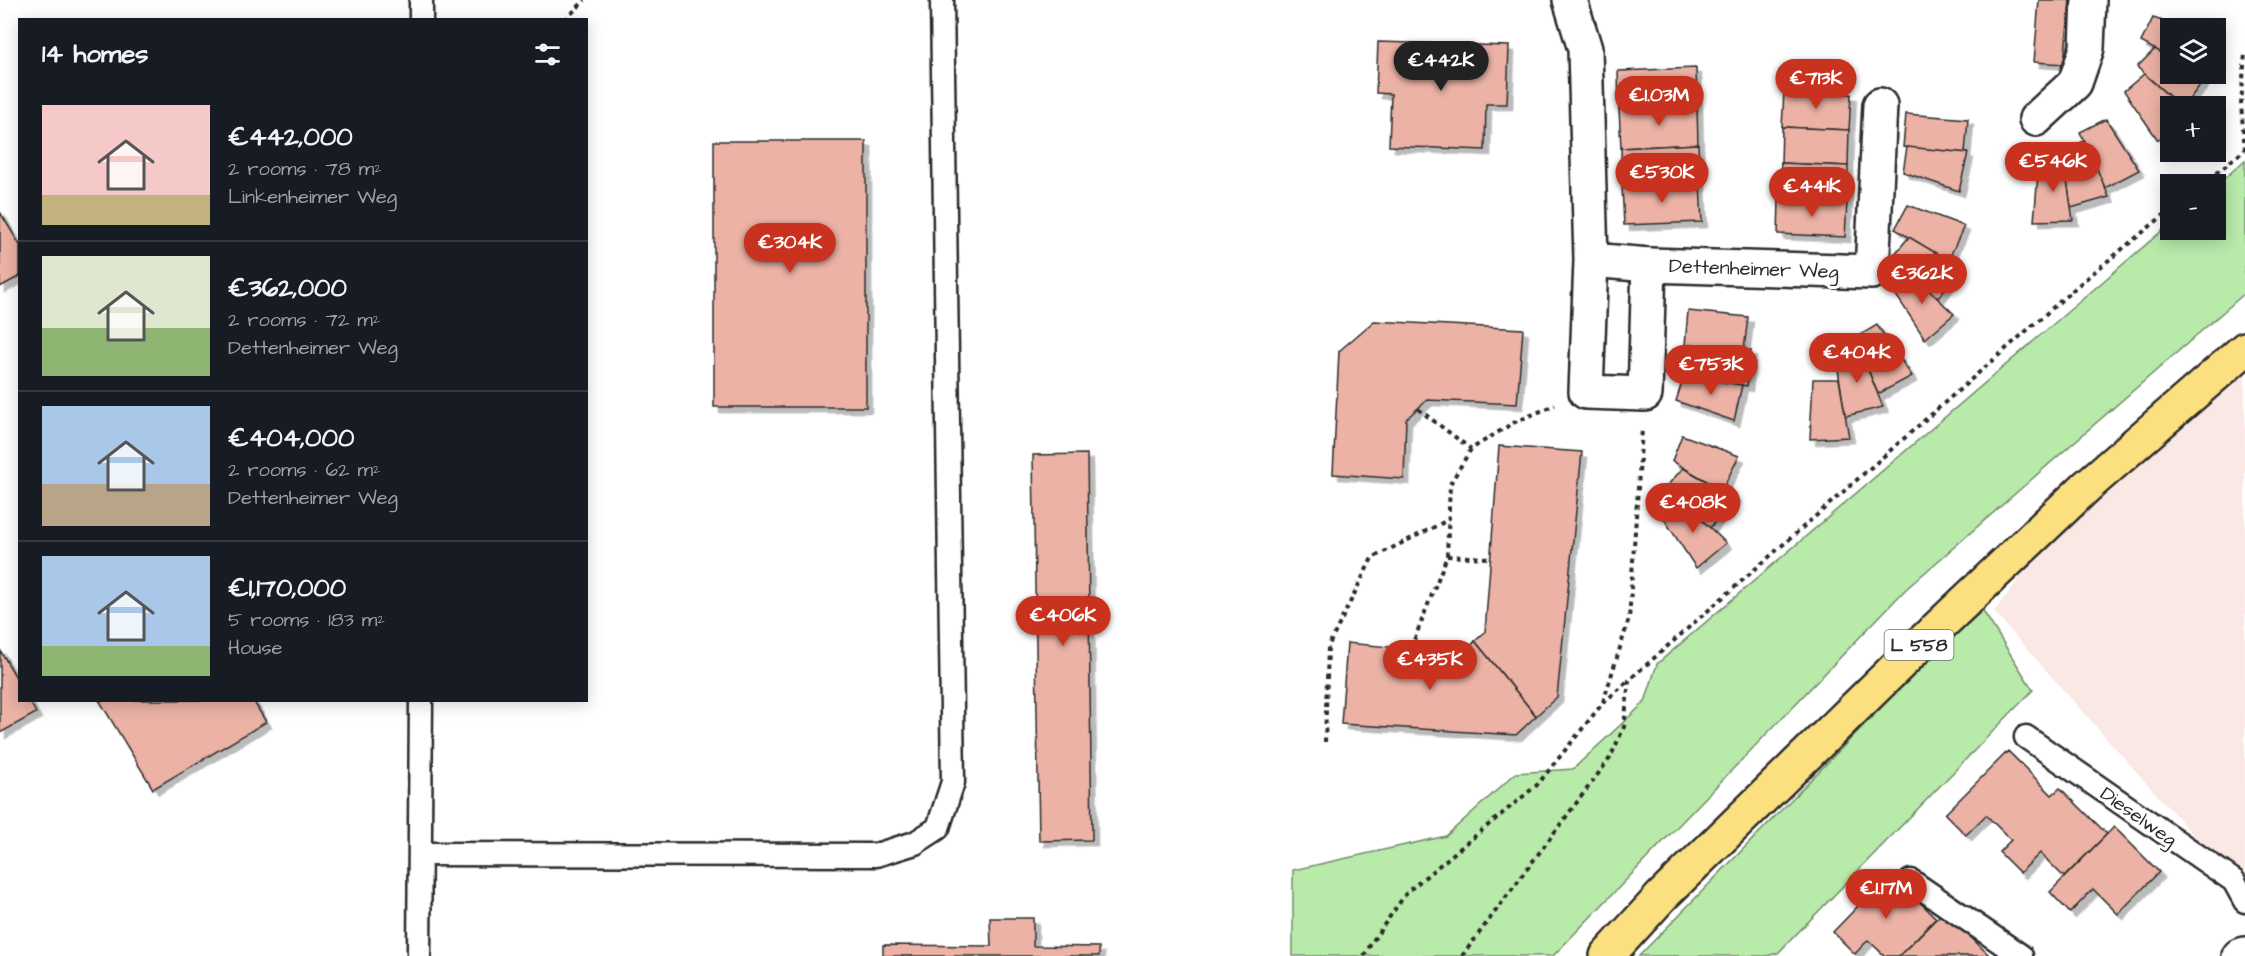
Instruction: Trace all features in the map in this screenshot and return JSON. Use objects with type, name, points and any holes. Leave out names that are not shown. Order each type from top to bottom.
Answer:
[{"type":"main road","name":"L 558","points":[[1607,956],[1661,897],[1943,623],[2087,486],[2245,349]]},
{"type":"street","points":[[1570,0],[1585,49],[1591,260],[1586,392],[1644,394],[1649,265],[1591,260]]},
{"type":"street","points":[[2036,119],[2076,83],[2087,48],[2089,0]]},
{"type":"street","name":"Dettenheimer Weg","points":[[1649,265],[1872,272],[1880,105]]},
{"type":"street","points":[[2239,956],[2245,954]]},
{"type":"lane","points":[[421,0],[421,18]]},
{"type":"lane","points":[[421,854],[876,855],[915,843],[938,828],[953,782],[942,0]]},
{"type":"lane","points":[[419,956],[421,702]]},
{"type":"lane","name":"Dieselweg","points":[[2026,737],[2234,881],[2245,901]]},
{"type":"lane","points":[[1911,881],[2021,956]]},
{"type":"path","points":[[567,18],[585,0]]},
{"type":"path","points":[[2215,174],[2245,150],[2241,105],[2245,53]]},
{"type":"path","points":[[1364,956],[1407,892],[1537,785],[1603,703],[2082,282],[2160,218]]},
{"type":"path","points":[[1411,648],[1447,556],[1450,484],[1471,449],[1514,423],[1586,392]]},
{"type":"path","points":[[1603,703],[1629,619],[1644,394]]},
{"type":"path","points":[[1418,409],[1471,449]]},
{"type":"path","points":[[1324,742],[1328,647],[1372,558],[1448,519]]},
{"type":"path","points":[[1447,556],[1490,558]]},
{"type":"path","points":[[1462,956],[1610,758],[1624,727],[1629,680]]},
{"type":"shaded area","points":[[2245,349],[2245,901],[2234,881],[1994,612],[2087,486]]},
{"type":"green space","points":[[2245,160],[2245,293],[1906,589],[1553,956],[1293,956],[1293,870],[1446,836],[1516,773],[1573,769],[1645,702],[1657,664],[2160,233],[2160,240],[2226,240],[2226,177]]},
{"type":"green space","points":[[1980,606],[2033,690],[1778,953],[1766,956],[1639,956]]},
{"type":"building","points":[[2039,0],[2070,0],[2064,64],[2034,62]]},
{"type":"building","points":[[2153,18],[2160,20],[2160,52],[2141,42]]},
{"type":"building","points":[[1378,42],[1509,46],[1507,104],[1486,104],[1485,150],[1389,146],[1391,94],[1376,93]]},
{"type":"building","points":[[2155,49],[2160,52],[2160,84],[2201,84],[2192,96],[2169,96],[2137,67]]},
{"type":"building","points":[[1696,68],[1697,106],[1619,109],[1618,71]]},
{"type":"building","points":[[2144,74],[2169,96],[2160,96],[2160,138],[2158,140],[2124,91]]},
{"type":"building","points":[[1784,91],[1851,94],[1849,130],[1782,127]]},
{"type":"building","points":[[1697,106],[1698,144],[1621,148],[1619,109]]},
{"type":"building","points":[[1906,114],[1968,119],[1965,153],[1903,147]]},
{"type":"building","points":[[2106,119],[2139,170],[2105,188],[2080,132]]},
{"type":"building","points":[[1782,127],[1849,130],[1848,166],[1781,163]]},
{"type":"building","points":[[714,141],[866,141],[866,407],[714,407]]},
{"type":"building","points":[[2085,141],[2109,197],[2071,208],[2062,149]]},
{"type":"building","points":[[1698,144],[1700,183],[1622,186],[1621,148]]},
{"type":"building","points":[[1907,147],[1968,153],[1959,191],[1903,172]]},
{"type":"building","points":[[2064,161],[2073,220],[2034,221],[2039,162]]},
{"type":"building","points":[[1781,163],[1848,166],[1847,202],[1779,199]]},
{"type":"building","points":[[1700,183],[1702,222],[1624,225],[1622,186]]},
{"type":"building","points":[[1779,199],[1847,202],[1845,237],[1778,234]]},
{"type":"building","points":[[1908,205],[1964,226],[1948,261],[1895,229]]},
{"type":"building","points":[[0,212],[18,242],[18,277],[0,287]]},
{"type":"building","points":[[1909,237],[1961,268],[1938,298],[1893,256]]},
{"type":"building","points":[[1911,273],[1954,314],[1925,339],[1892,289]]},
{"type":"building","points":[[1688,311],[1748,317],[1744,350],[1685,345]]},
{"type":"building","points":[[1374,321],[1523,329],[1517,404],[1427,400],[1406,419],[1404,479],[1333,474],[1339,351]]},
{"type":"building","points":[[1877,325],[1912,376],[1878,394],[1855,338]]},
{"type":"building","points":[[1690,345],[1751,351],[1747,386],[1684,376]]},
{"type":"building","points":[[1860,350],[1883,407],[1845,416],[1836,356]]},
{"type":"building","points":[[1684,376],[1742,385],[1734,421],[1676,401]]},
{"type":"building","points":[[1813,379],[1839,379],[1849,437],[1810,439]]},
{"type":"building","points":[[1682,435],[1739,456],[1722,490],[1672,461]]},
{"type":"building","points":[[1499,446],[1582,452],[1557,697],[1536,716],[1475,641],[1485,632]]},
{"type":"building","points":[[1087,454],[1092,840],[1039,841],[1033,455]]},
{"type":"building","points":[[1683,468],[1735,497],[1710,528],[1666,487]]},
{"type":"building","points":[[1682,501],[1726,543],[1696,568],[1664,519]]},
{"type":"building","points":[[1475,641],[1536,716],[1516,735],[1341,724],[1347,643],[1465,654]]},
{"type":"building","points":[[0,650],[18,681],[18,702],[30,702],[36,713],[0,733]]},
{"type":"building","points":[[100,702],[254,702],[266,722],[153,789]]},
{"type":"building","points":[[2008,751],[2052,795],[2060,788],[2107,834],[2064,877],[2040,853],[2020,873],[1999,852],[2011,840],[1986,815],[1966,835],[1945,814]]},
{"type":"building","points":[[2114,827],[2159,872],[2118,914],[2093,889],[2070,913],[2050,892]]},
{"type":"building","points":[[1890,873],[1936,918],[1899,956],[1885,956],[1868,940],[1855,954],[1833,932]]},
{"type":"building","points":[[1944,911],[1990,956],[1899,956]]},
{"type":"building","points":[[990,918],[1033,918],[1033,946],[1099,947],[1099,956],[883,956],[883,945],[991,946]]}]
